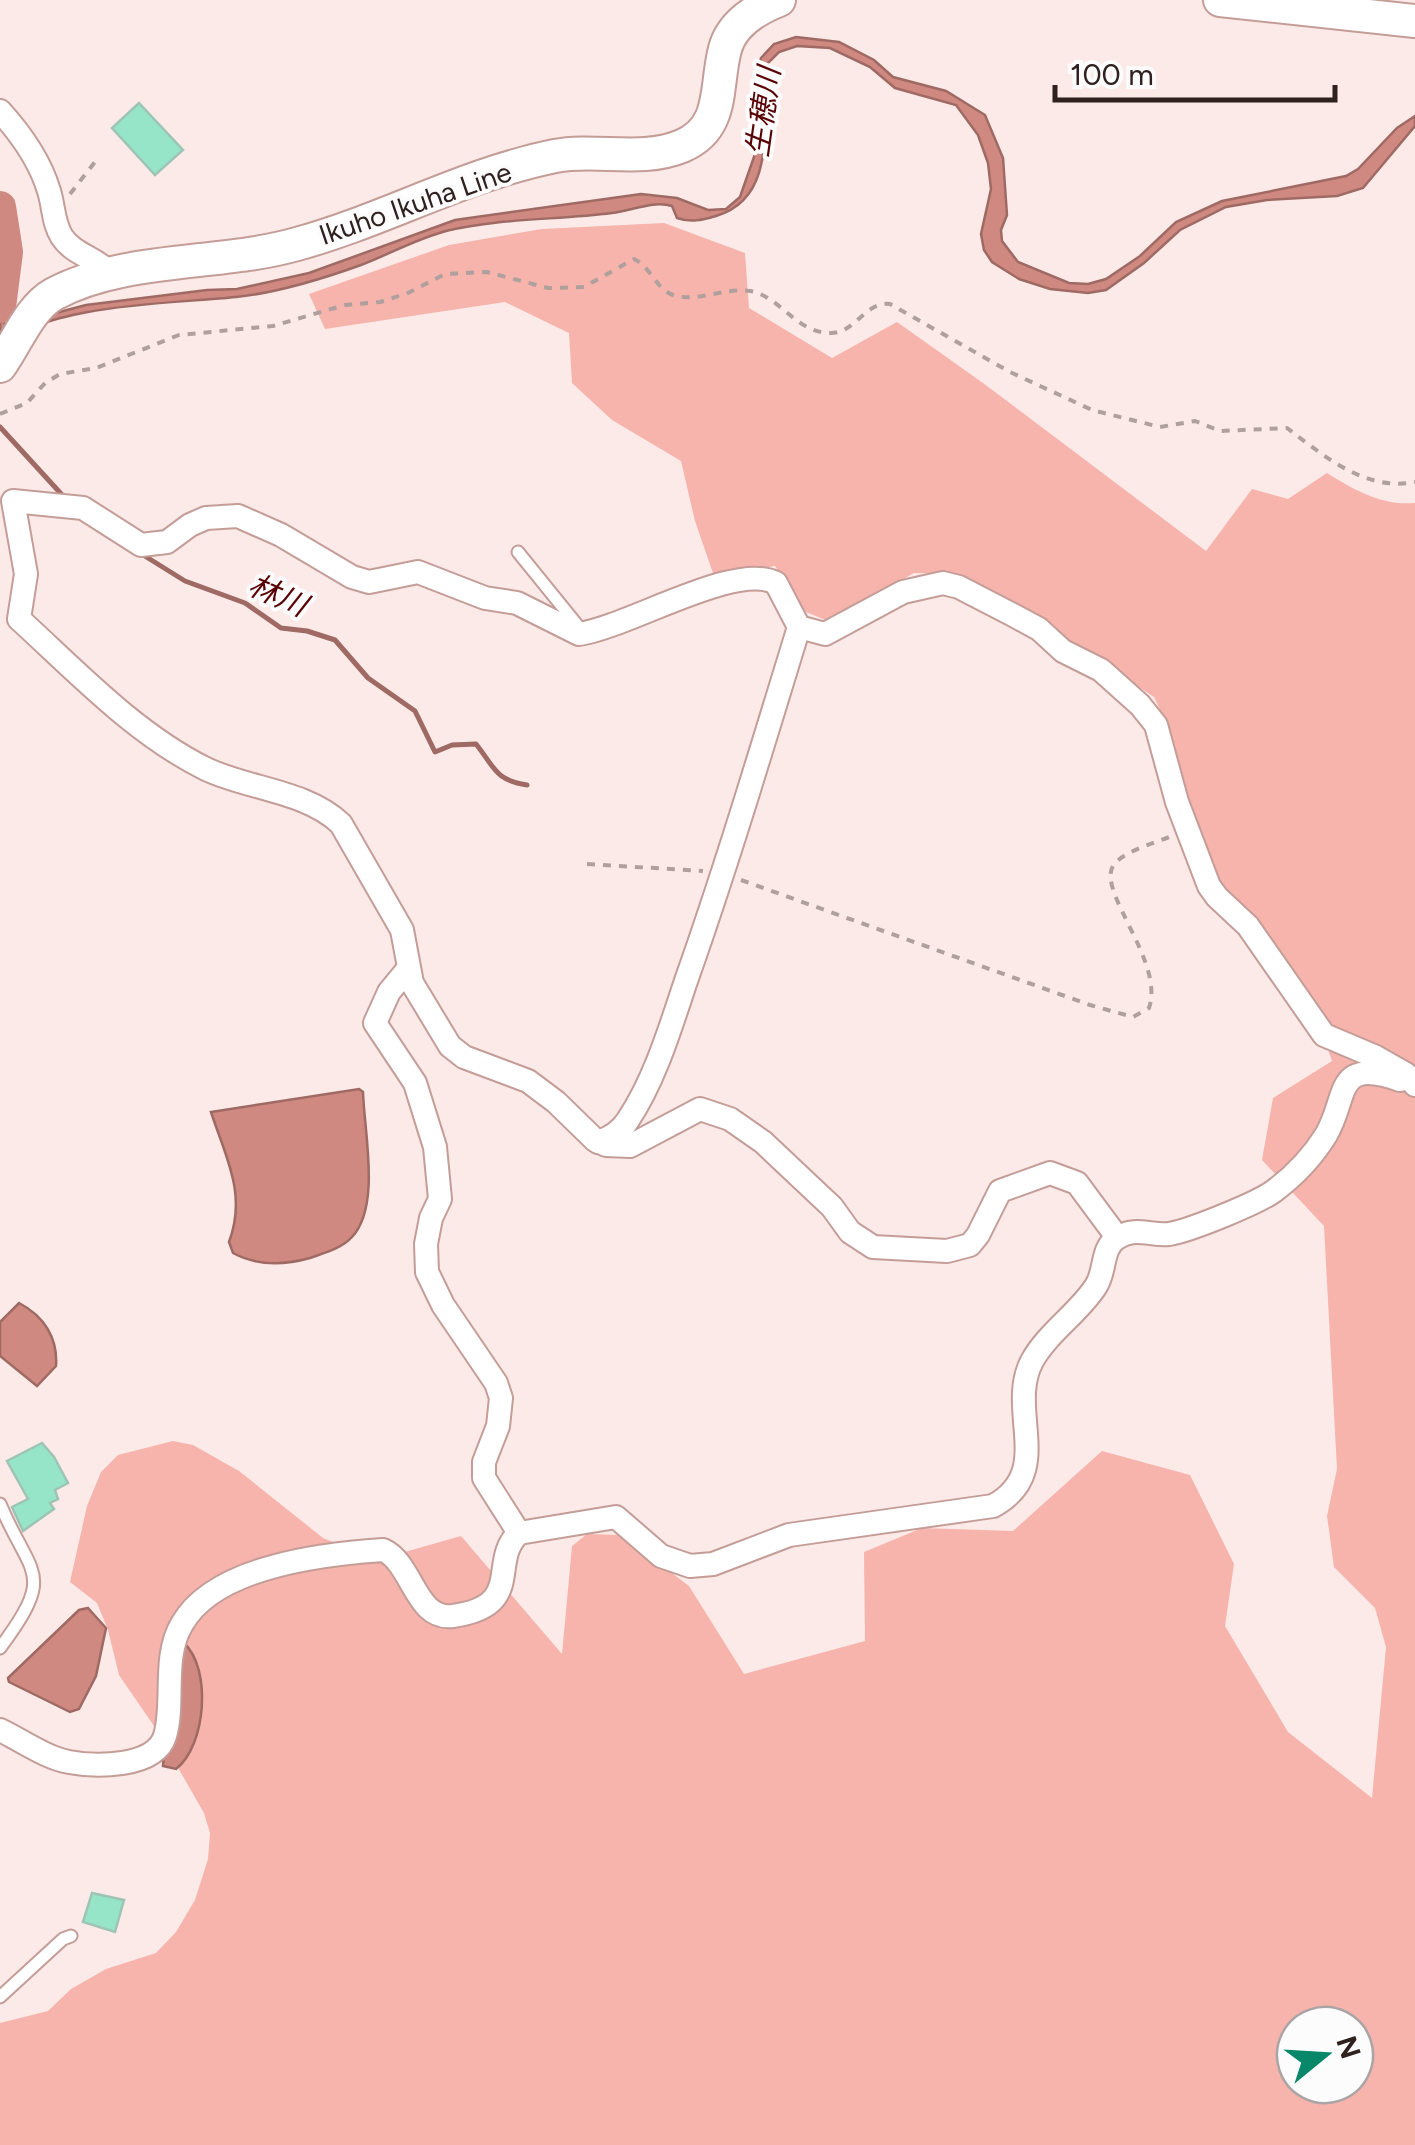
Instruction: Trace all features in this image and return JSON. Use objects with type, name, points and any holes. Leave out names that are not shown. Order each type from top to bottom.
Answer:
[{"type":"main road","name":"Ikuho Ikuha Line","points":[[6,357],[37,310],[55,294],[112,274],[292,246],[469,180],[550,157],[574,153],[652,154],[684,145],[707,129],[717,107],[725,48],[734,30],[750,14],[779,0]]},
{"type":"main road","points":[[1220,0],[1348,7],[1415,21]]},
{"type":"street","points":[[0,111],[36,158],[49,191],[55,222],[71,248],[102,263],[112,274]]},
{"type":"street","points":[[598,1142],[618,1132],[644,1092],[724,874],[799,626],[776,582],[759,576],[714,586],[645,614],[584,634],[571,633],[518,603],[485,598],[418,572],[369,582],[352,578],[282,535],[242,517],[206,518],[167,542],[141,544],[78,508],[13,502],[26,574],[19,619],[107,697],[177,752],[242,784],[302,801],[331,814],[350,835],[371,881],[402,930],[412,982],[450,1046],[479,1065],[528,1081],[544,1091],[598,1142],[630,1146],[690,1113],[706,1110],[730,1119],[763,1142],[832,1208],[850,1232],[873,1247],[947,1251],[970,1245],[1000,1190],[1050,1173],[1077,1183],[1117,1237]]},
{"type":"street","points":[[799,626],[826,634],[903,592],[930,584],[959,587],[1039,629],[1063,651],[1101,670],[1148,713],[1161,739],[1187,830],[1209,886],[1248,926],[1324,1035],[1406,1074],[1415,1085]]},
{"type":"street","points":[[408,969],[389,992],[375,1023],[414,1083],[435,1147],[440,1200],[426,1244],[426,1272],[442,1305],[496,1383],[502,1398],[498,1426],[484,1462],[484,1478],[519,1532]]},
{"type":"street","points":[[0,1730],[68,1762],[135,1761],[152,1753],[165,1736],[172,1660],[183,1622],[234,1580],[314,1556],[383,1550],[402,1563],[422,1602],[442,1615],[455,1616],[490,1603],[500,1592],[512,1539],[519,1532],[616,1518],[661,1556],[690,1566],[714,1564],[789,1535],[993,1506],[1010,1494],[1026,1468],[1025,1387],[1032,1362],[1096,1286],[1108,1248],[1117,1237],[1142,1230],[1169,1234],[1265,1198],[1288,1180],[1323,1139],[1340,1092],[1363,1072],[1415,1085]]},
{"type":"lane","points":[[518,552],[584,634]]},
{"type":"lane","points":[[0,1504],[29,1560],[34,1584],[31,1602],[0,1648]]},
{"type":"lane","points":[[0,1997],[63,1938],[72,1936]]},
{"type":"path","points":[[55,222],[76,184],[98,158]]},
{"type":"path","points":[[0,414],[26,403],[44,383],[60,374],[110,363],[178,335],[272,326],[346,305],[380,302],[408,294],[445,274],[486,272],[548,288],[584,287],[634,259],[644,264],[669,294],[686,297],[754,292],[808,328],[826,333],[844,330],[876,304],[890,304],[1010,372],[1092,410],[1160,427],[1195,421],[1220,431],[1288,428],[1321,454],[1360,476],[1391,484],[1415,482]]},
{"type":"path","points":[[587,864],[724,874],[1133,1017],[1144,1013],[1150,1005],[1152,981],[1145,957],[1112,888],[1111,868],[1128,854],[1187,830]]},
{"type":"shaded area","points":[[664,223],[745,253],[749,308],[832,358],[897,322],[1206,551],[1252,489],[1288,499],[1327,473],[1380,499],[1415,503],[1415,2145],[0,2145],[0,2023],[48,2011],[71,1989],[106,1969],[156,1953],[176,1932],[195,1900],[208,1859],[210,1833],[204,1813],[154,1726],[119,1675],[97,1603],[70,1582],[87,1506],[101,1472],[118,1455],[173,1441],[193,1445],[239,1471],[323,1538],[364,1554],[391,1556],[461,1536],[562,1654],[572,1546],[587,1534],[622,1535],[689,1586],[744,1674],[865,1641],[864,1552],[922,1528],[1013,1531],[1102,1451],[1190,1475],[1234,1564],[1225,1626],[1288,1732],[1372,1798],[1386,1647],[1375,1608],[1334,1567],[1327,1516],[1337,1469],[1324,1226],[1262,1160],[1273,1098],[1332,1061],[1310,997],[1220,888],[1186,801],[1169,729],[1154,697],[1015,604],[957,574],[914,573],[828,621],[806,612],[775,566],[714,576],[695,521],[681,461],[612,420],[572,383],[569,333],[505,302],[325,329],[309,294],[449,245],[542,229]]},
{"type":"water","name":"生穂川","points":[[796,37],[839,42],[874,60],[893,77],[946,91],[985,115],[1003,158],[1007,215],[1001,230],[1002,241],[1018,262],[1069,283],[1088,284],[1106,279],[1140,256],[1176,222],[1222,201],[1346,176],[1415,116],[1415,126],[1363,188],[1337,196],[1226,207],[1180,230],[1106,290],[1088,293],[1050,289],[1019,279],[992,262],[984,250],[981,234],[991,189],[988,163],[978,135],[956,105],[895,88],[870,67],[830,48],[797,46],[779,52],[767,64],[763,152],[750,192],[737,206],[716,216],[682,220],[672,206],[657,204],[612,213],[466,227],[435,234],[361,265],[299,285],[252,295],[80,313],[22,332],[0,346],[1,236],[7,235],[11,262],[3,321],[6,326],[86,305],[237,289],[309,273],[455,220],[641,194],[677,198],[708,210],[726,209],[740,197],[754,157],[761,58],[774,44]]},
{"type":"water","points":[[359,1089],[363,1092],[368,1147],[368,1188],[361,1223],[352,1237],[332,1250],[291,1262],[261,1262],[233,1253],[229,1242],[235,1192],[211,1112]]},
{"type":"water","points":[[19,1303],[42,1321],[55,1346],[56,1366],[37,1386],[0,1356],[0,1322]]},
{"type":"water","points":[[88,1608],[106,1628],[96,1676],[79,1709],[70,1712],[9,1682],[8,1678],[79,1610]]},
{"type":"water","points":[[184,1643],[199,1670],[202,1707],[194,1743],[176,1769],[163,1766]]},
{"type":"building","points":[[139,103],[183,150],[155,175],[112,128]]},
{"type":"building","points":[[42,1443],[68,1483],[55,1490],[58,1499],[50,1503],[54,1509],[23,1531],[12,1507],[28,1499],[7,1461]]},
{"type":"building","points":[[92,1893],[124,1900],[115,1932],[83,1922]]},
{"type":"waterway","points":[[0,207],[7,252],[0,307]]},
{"type":"waterway","name":"林川","points":[[0,427],[64,497]]},
{"type":"waterway","name":"林川","points":[[140,553],[185,581],[245,603],[281,628],[335,640],[368,678],[415,711],[435,752],[452,745],[476,744],[502,776],[527,785]]}]
